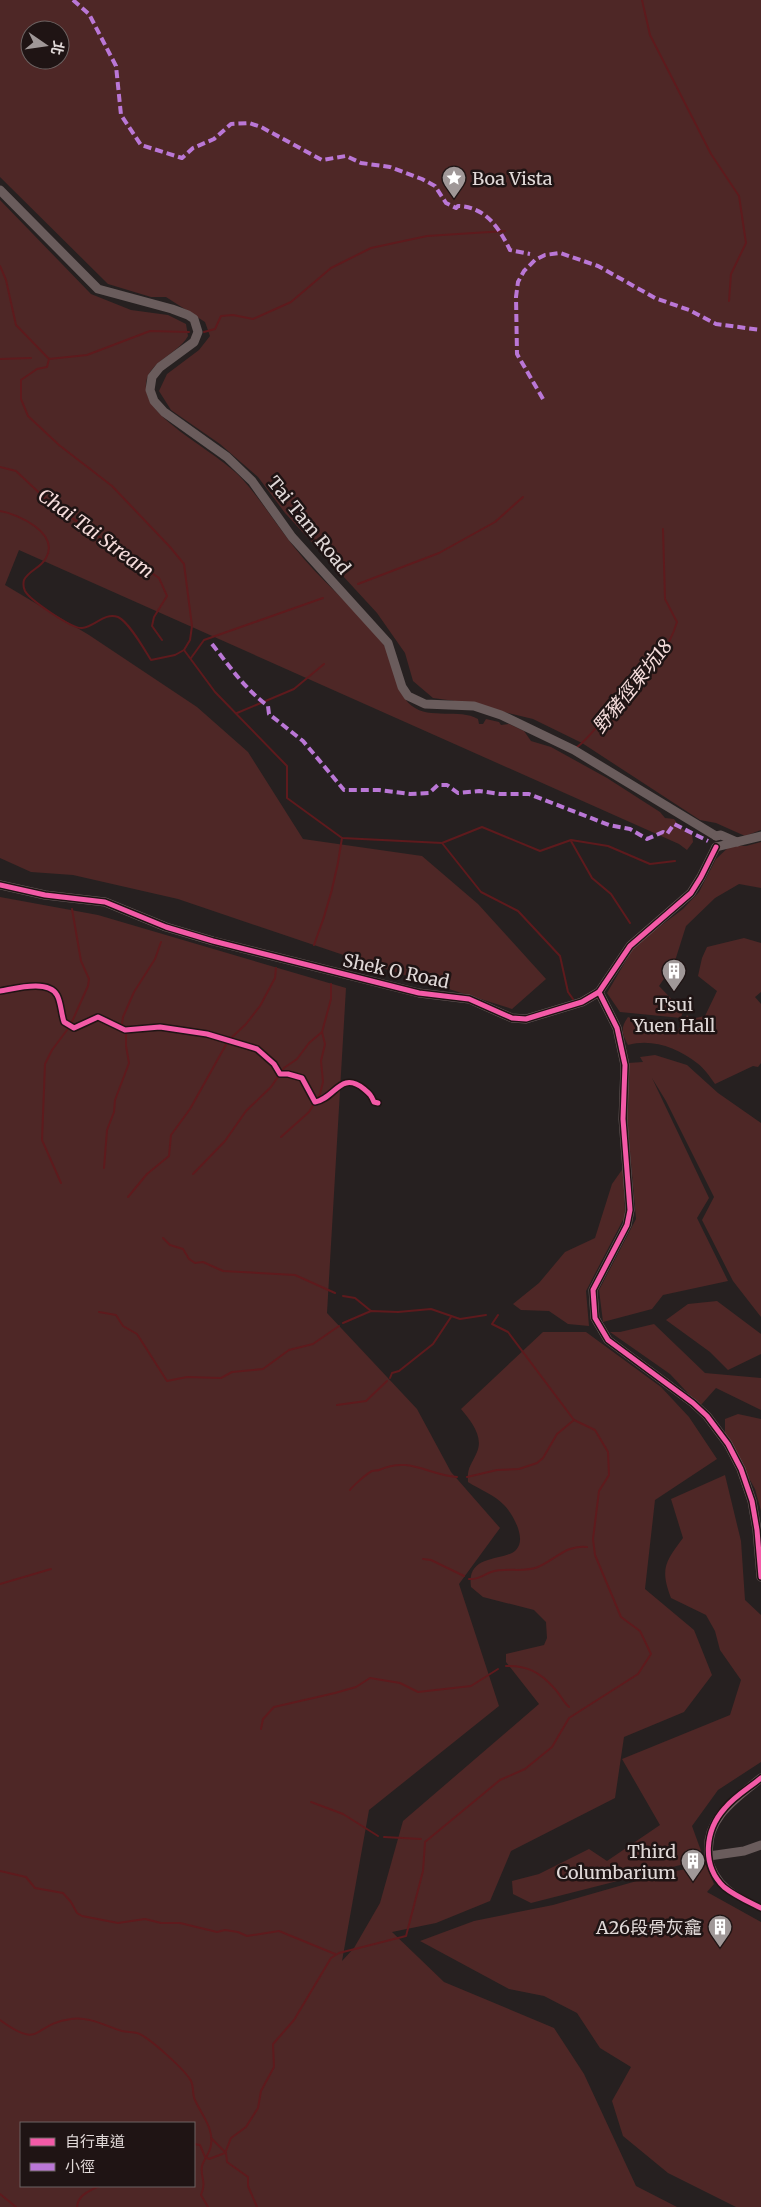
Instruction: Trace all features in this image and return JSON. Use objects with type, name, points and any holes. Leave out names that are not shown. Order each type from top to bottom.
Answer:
[{"type":"street","name":"Tai Tam Road","points":[[0,190],[98,289],[172,309],[194,319],[198,332],[194,342],[160,366],[152,377],[150,390],[154,401],[164,412],[227,457],[252,481],[292,537],[388,643],[402,688],[408,696],[425,704],[474,706],[501,714],[574,750],[720,836],[737,842]]},
{"type":"street","name":"Shek O Road","points":[[0,884],[37,894],[104,902],[171,928],[213,941],[419,993],[470,1000],[517,1019],[532,1018],[586,1000],[599,992],[630,946],[691,893],[719,847],[725,842],[720,836]]},
{"type":"street","points":[[719,847],[761,836]]},
{"type":"street","points":[[599,992],[617,1028],[623,1055],[625,1077],[623,1119],[630,1210],[627,1225],[593,1290],[595,1318],[608,1340],[693,1403],[707,1416],[728,1444],[741,1469],[752,1501],[757,1530],[761,1577]]},
{"type":"street","points":[[761,1778],[728,1805],[720,1814],[709,1836],[709,1856],[716,1876],[724,1887],[761,1908]]},
{"type":"street","points":[[709,1856],[744,1851],[761,1845]]},
{"type":"shaded area","points":[[0,0],[761,0],[761,830],[745,836],[716,823],[700,820],[582,743],[533,719],[462,702],[433,698],[413,681],[405,653],[377,613],[285,513],[258,477],[220,444],[171,410],[159,391],[167,374],[199,350],[210,336],[205,322],[166,297],[151,297],[108,284],[0,177]]},
{"type":"shaded area","points":[[0,200],[91,294],[131,310],[168,315],[186,324],[188,336],[175,350],[153,368],[148,375],[146,384],[147,394],[153,405],[176,428],[234,471],[244,481],[304,559],[384,645],[401,692],[412,706],[427,712],[470,716],[478,719],[479,724],[483,724],[486,719],[499,722],[501,725],[509,724],[524,731],[531,741],[551,747],[607,778],[660,812],[665,818],[674,819],[681,828],[692,834],[693,842],[687,850],[679,844],[19,550],[5,585],[89,635],[197,707],[248,752],[303,839],[422,856],[478,904],[546,979],[512,1009],[382,968],[178,899],[73,875],[31,872],[0,858]]},
{"type":"shaded area","points":[[761,842],[761,888],[739,884],[715,898],[686,926],[674,964],[659,986],[683,1011],[681,1018],[620,1012],[607,993],[635,945],[683,909],[699,892],[716,859],[731,845],[746,846]]},
{"type":"shaded area","points":[[0,897],[98,915],[346,988],[327,1313],[417,1409],[451,1472],[500,1528],[459,1584],[499,1706],[369,1810],[342,1961],[354,1948],[380,1903],[403,1821],[539,1704],[506,1662],[506,1654],[544,1645],[547,1638],[546,1622],[534,1610],[483,1597],[471,1587],[471,1576],[474,1569],[487,1560],[510,1554],[516,1550],[520,1540],[515,1520],[504,1505],[468,1482],[469,1470],[479,1446],[479,1440],[475,1429],[461,1409],[543,1332],[586,1332],[661,1387],[689,1417],[717,1459],[655,1500],[645,1589],[694,1630],[712,1675],[684,1712],[624,1737],[615,1798],[511,1851],[490,1901],[436,1923],[392,1932],[444,1982],[554,2028],[584,2074],[636,2186],[677,2207],[0,2207]]},
{"type":"shaded area","points":[[744,938],[761,943],[761,992],[755,997],[761,1004],[761,1063],[758,1067],[753,1066],[715,1084],[700,1065],[682,1053],[655,1044],[637,1043],[628,1045],[623,1031],[628,1017],[667,1033],[677,1032],[687,1015],[691,1019],[705,1016],[717,991],[698,976],[702,958],[707,947]]},
{"type":"shaded area","points":[[655,1055],[687,1065],[718,1093],[761,1123],[761,1317],[733,1281],[702,1220],[714,1197],[666,1101],[652,1078],[709,1198],[697,1218],[728,1281],[663,1295],[652,1309],[603,1322],[599,1290],[636,1219],[627,1117],[628,1063],[643,1062],[640,1057]]},
{"type":"shaded area","points":[[624,1167],[625,1216],[586,1291],[589,1326],[568,1324],[549,1311],[521,1310],[513,1304],[539,1283],[565,1252],[595,1238],[612,1184]]},
{"type":"shaded area","points":[[717,1301],[761,1334],[761,1354],[728,1370],[710,1352],[666,1320],[688,1304]]},
{"type":"shaded area","points":[[654,1324],[705,1373],[761,1378],[761,1410],[716,1388],[700,1406],[670,1374],[610,1332],[620,1332]]},
{"type":"shaded area","points":[[738,1414],[761,1419],[761,1511],[755,1489],[725,1435],[725,1419]]},
{"type":"shaded area","points":[[725,1475],[741,1541],[745,1600],[761,1615],[761,1762],[718,1790],[692,1826],[704,1859],[531,1903],[513,1894],[512,1881],[539,1874],[589,1849],[607,1861],[660,1825],[622,1759],[730,1715],[741,1680],[720,1650],[715,1631],[706,1615],[671,1598],[665,1573],[668,1560],[683,1538],[671,1499]]},
{"type":"shaded area","points":[[706,1865],[714,1884],[707,1892],[761,1922],[761,2207],[736,2207],[668,2173],[623,2136],[612,2101],[631,2067],[600,2048],[577,2013],[544,1996],[509,1989],[420,1941],[474,1921],[553,1905],[661,1874]]},
{"type":"waterway","points":[[642,0],[650,35],[711,154],[739,196],[746,243],[731,274],[729,301]]},
{"type":"waterway","points":[[204,332],[215,329],[221,316],[233,315],[253,319],[291,302],[331,268],[371,248],[427,236],[505,231]]},
{"type":"waterway","points":[[0,266],[6,280],[16,325],[49,359],[47,367],[37,369],[21,380],[21,399],[28,416],[59,445],[112,486],[184,564],[192,626],[190,640],[184,650],[175,655],[151,660],[131,630],[118,617],[108,616],[82,628],[70,624],[43,607],[28,595],[23,584],[26,577],[46,558],[49,549],[47,541],[35,526],[17,516],[0,511]]},
{"type":"waterway","points":[[49,359],[87,355],[150,331],[189,332]]},
{"type":"waterway","points":[[0,359],[31,358]]},
{"type":"waterway","name":"Chai Tai Stream","points":[[0,467],[16,471],[50,503],[159,578],[167,596],[154,617],[152,626],[162,640]]},
{"type":"waterway","points":[[358,584],[439,553],[495,522],[523,497]]},
{"type":"waterway","name":"野豬徑東坑18","points":[[576,748],[648,672],[672,636],[677,622],[665,599],[663,529]]},
{"type":"waterway","points":[[191,658],[204,640],[323,598]]},
{"type":"waterway","name":"Chai Tai Stream","points":[[184,650],[215,692],[287,766],[287,798],[342,838],[442,843],[482,827],[540,851],[571,840],[608,846],[650,864],[675,861]]},
{"type":"waterway","points":[[237,713],[294,689],[324,664]]},
{"type":"waterway","points":[[314,945],[331,892],[342,838]]},
{"type":"waterway","points":[[571,841],[592,878],[611,894],[630,923]]},
{"type":"waterway","points":[[442,843],[481,892],[518,911],[560,956],[568,992],[573,999]]},
{"type":"waterway","points":[[61,1183],[42,1140],[45,1064],[52,1050],[70,1026],[88,986],[89,979],[81,961],[72,909]]},
{"type":"waterway","points":[[104,1168],[107,1130],[114,1112],[115,1100],[129,1063],[126,1035],[122,1024],[123,1017],[134,992],[155,959],[161,942]]},
{"type":"waterway","points":[[128,1197],[147,1174],[169,1156],[171,1135],[190,1109],[228,1041],[246,1024],[260,1006],[275,978],[276,968]]},
{"type":"waterway","points":[[281,1137],[309,1112],[320,1094],[323,1082],[321,1061],[325,1044],[322,1032],[331,999],[331,984]]},
{"type":"waterway","points":[[193,1174],[225,1141],[246,1111],[271,1087],[284,1068],[297,1059],[309,1043],[322,1032]]},
{"type":"waterway","points":[[163,1238],[170,1245],[183,1249],[189,1259],[195,1263],[203,1262],[223,1271],[295,1275],[335,1293]]},
{"type":"waterway","points":[[343,1296],[355,1298],[371,1311]]},
{"type":"waterway","points":[[343,1323],[371,1311],[398,1312],[431,1309],[460,1319],[486,1315]]},
{"type":"waterway","points":[[99,1312],[116,1315],[123,1326],[137,1334],[167,1381],[187,1377],[221,1378],[232,1372],[263,1369],[289,1350],[313,1344],[339,1326]]},
{"type":"waterway","points":[[195,2144],[200,2145],[205,2157],[209,2159],[225,2153],[231,2138],[246,2127],[258,2108],[261,2091],[274,2067],[273,2044],[294,2020],[331,1958],[339,1953],[406,1936],[423,1871],[425,1842],[500,1780],[525,1769],[552,1747],[569,1718],[638,1674],[651,1654],[640,1631],[621,1617],[595,1555],[593,1539],[599,1491],[609,1475],[608,1452],[595,1430],[574,1420],[508,1332],[492,1324],[498,1315]]},
{"type":"waterway","points":[[390,1378],[392,1373],[399,1371],[433,1344],[451,1317]]},
{"type":"waterway","points":[[337,1405],[366,1401],[387,1381]]},
{"type":"waterway","points":[[467,1477],[497,1470],[519,1469],[537,1463],[543,1458],[557,1434],[574,1420]]},
{"type":"waterway","points":[[350,1490],[372,1471],[390,1466],[409,1466],[457,1477]]},
{"type":"waterway","points":[[469,1579],[503,1570],[533,1569],[567,1550],[587,1547]]},
{"type":"waterway","points":[[423,1559],[431,1560],[464,1576]]},
{"type":"waterway","points":[[0,1584],[51,1569]]},
{"type":"waterway","points":[[506,1666],[526,1668],[538,1674],[554,1688],[569,1707]]},
{"type":"waterway","points":[[261,1729],[263,1719],[274,1707],[356,1687],[370,1678],[400,1683],[418,1692],[471,1686],[498,1669]]},
{"type":"waterway","points":[[311,1802],[343,1814],[378,1836]]},
{"type":"waterway","points":[[384,1837],[421,1839]]},
{"type":"waterway","points":[[0,1871],[26,1877],[35,1888],[63,1893],[77,1913],[82,1916],[118,1923],[145,1919],[161,1923],[180,1923],[217,1932],[225,1930],[238,1932],[247,1936],[279,1931],[335,1954]]},
{"type":"waterway","points":[[0,2020],[24,2034],[31,2035],[58,2022],[77,2018],[90,2020],[122,2031],[137,2033],[166,2054],[191,2081],[194,2098],[211,2133],[210,2148],[202,2166],[203,2186],[201,2195],[208,2207]]},
{"type":"waterway","points":[[211,2138],[226,2153],[227,2162],[248,2177],[248,2186],[257,2207]]},
{"type":"waterway","points":[[77,2207],[82,2196],[97,2187]]},
{"type":"waterway","points":[[0,2194],[16,2207]]},
{"type":"marked path","points":[[73,0],[89,14],[116,66],[121,115],[141,145],[182,158],[193,148],[214,139],[231,124],[249,123],[261,127],[322,160],[346,156],[361,163],[390,167],[422,179],[435,186],[446,203],[456,208],[458,206],[468,207],[484,215],[496,227],[510,250],[530,254]]},
{"type":"marked path","points":[[543,399],[517,354],[516,297],[518,282],[524,271],[535,260],[545,255],[560,253],[598,266],[655,298],[689,310],[716,324],[761,330]]},
{"type":"marked path","points":[[212,644],[245,685],[268,706],[269,714],[303,741],[344,790],[379,790],[410,794],[429,793],[438,785],[447,785],[458,793],[479,791],[500,794],[529,794],[609,825],[630,829],[647,839],[663,832],[667,834],[674,824],[708,841]]},
{"type":"cycle path","points":[[0,885],[45,895],[105,902],[166,927],[213,941],[419,993],[469,999],[512,1018],[526,1019],[582,1002],[599,992],[630,946],[691,893],[716,847]]},
{"type":"cycle path","points":[[0,991],[30,986],[46,987],[53,990],[57,995],[64,1022],[74,1028],[98,1017],[125,1030],[160,1027],[207,1034],[257,1049],[274,1064],[280,1074],[302,1078],[315,1102],[322,1100],[343,1084],[349,1083],[356,1084],[364,1089],[374,1102],[378,1103]]},
{"type":"cycle path","points":[[599,992],[617,1028],[625,1065],[623,1119],[630,1210],[627,1225],[593,1290],[595,1318],[608,1340],[693,1403],[707,1416],[728,1444],[741,1469],[752,1501],[757,1530],[761,1577]]},
{"type":"cycle path","points":[[761,1778],[733,1800],[718,1817],[713,1827],[708,1848],[712,1868],[724,1887],[761,1908]]},
{"type":"place","name":"Boa Vista","points":[[454,199]]},
{"type":"place","name":"Tsui Yuen Hall","points":[[674,992]]},
{"type":"place","name":"Third Columbarium","points":[[693,1882]]},
{"type":"place","name":"A26段骨灰龕","points":[[720,1948]]}]
